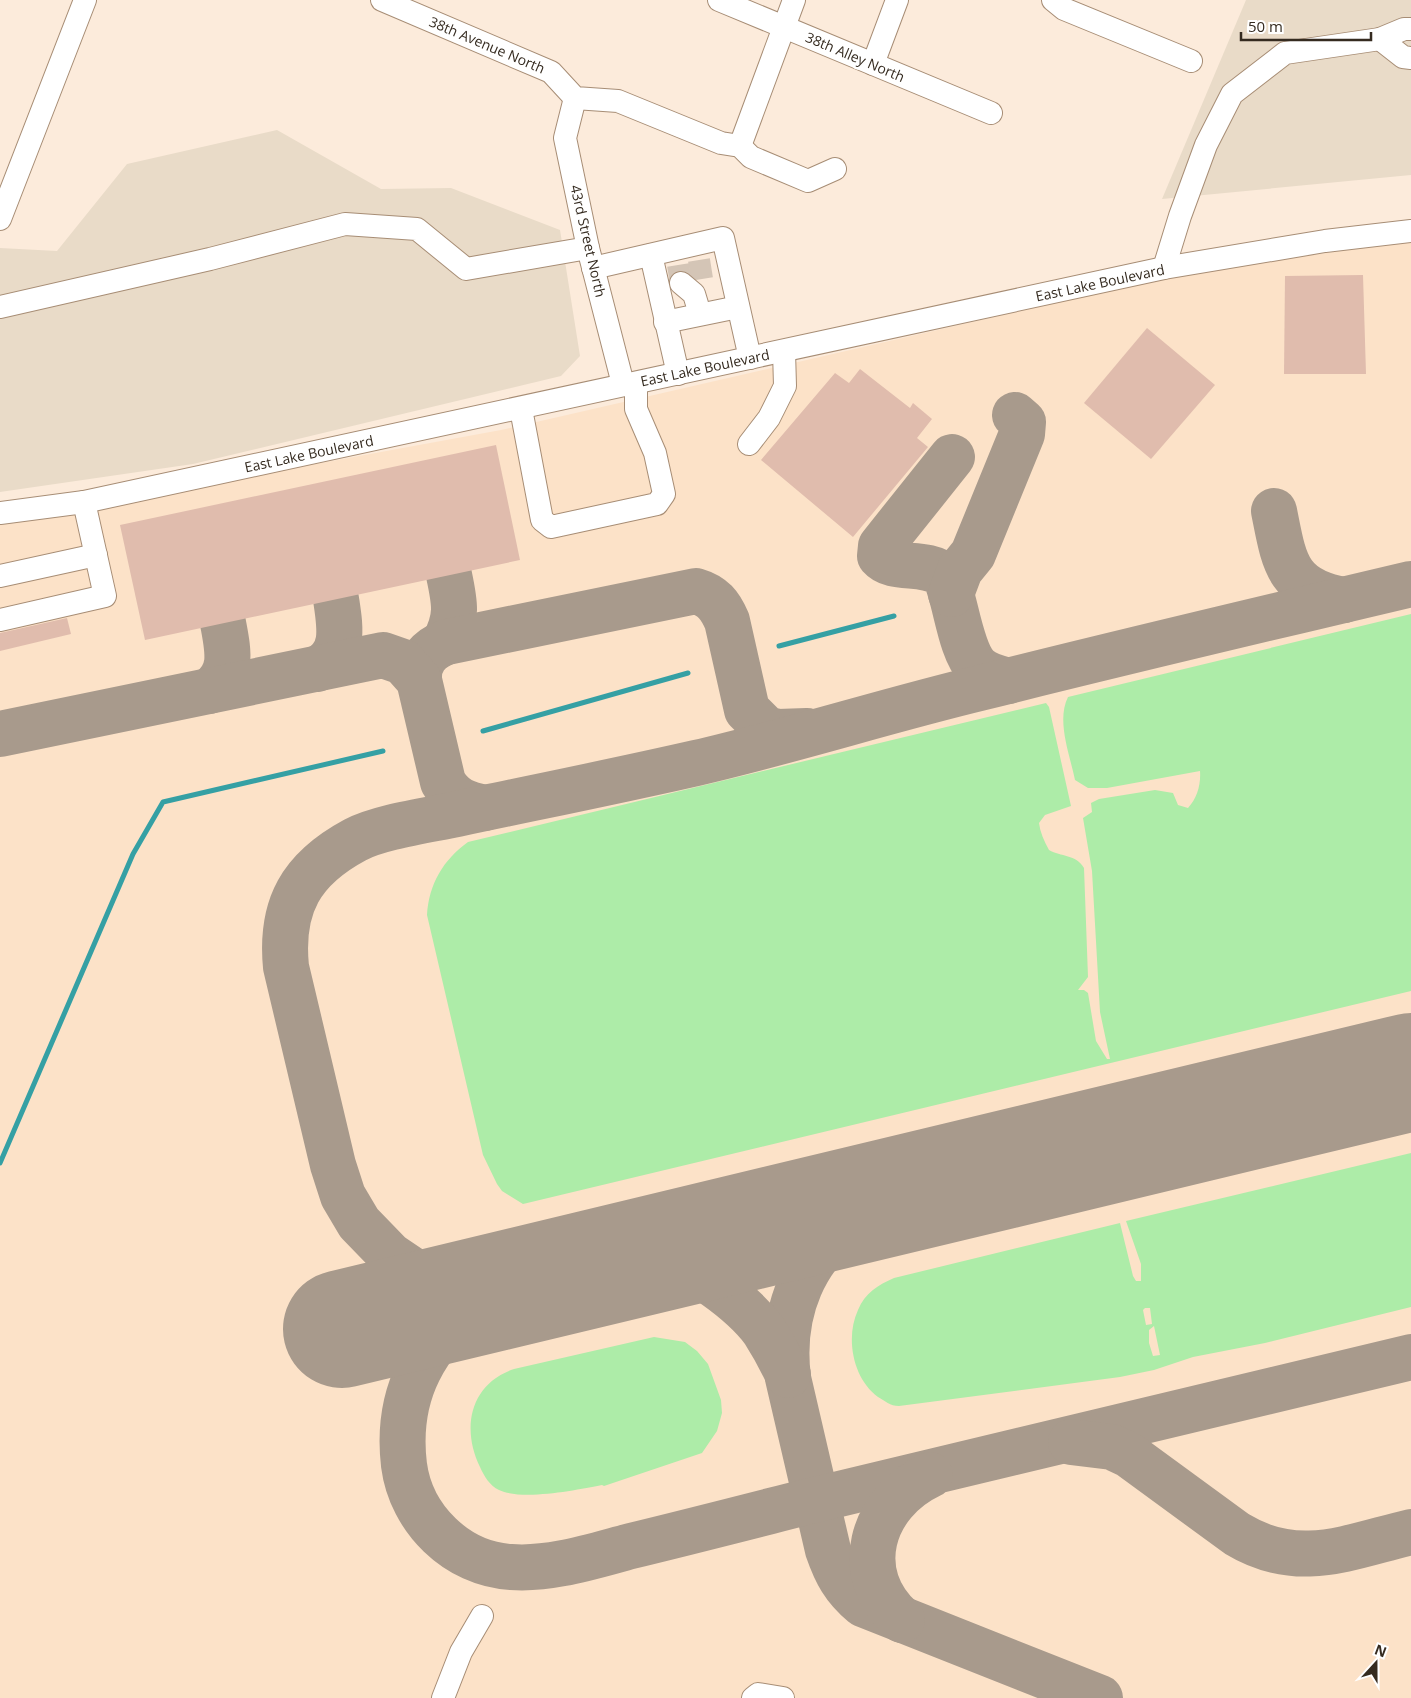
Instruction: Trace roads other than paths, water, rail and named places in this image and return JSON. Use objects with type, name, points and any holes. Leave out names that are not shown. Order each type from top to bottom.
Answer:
[{"type":"street","points":[[0,219],[85,0]]},
{"type":"street","name":"38th Avenue North","points":[[382,0],[551,72],[575,98]]},
{"type":"street","name":"38th Alley North","points":[[719,0],[991,113]]},
{"type":"street","points":[[740,146],[794,0]]},
{"type":"street","points":[[873,64],[897,0]]},
{"type":"street","points":[[1053,0],[1064,9],[1191,61]]},
{"type":"street","points":[[1164,268],[1180,216],[1206,145],[1232,94],[1284,53],[1380,39],[1404,29],[1411,29]]},
{"type":"street","points":[[1380,39],[1403,57],[1411,58]]},
{"type":"street","points":[[575,98],[618,101],[721,143],[740,146],[751,157],[808,181],[835,169]]},
{"type":"street","name":"43rd Street North","points":[[521,409],[542,520],[551,527],[657,504],[664,494],[655,452],[636,409],[591,258],[565,138],[575,98]]},
{"type":"street","points":[[0,307],[210,259],[345,224],[417,229],[466,269],[591,258],[651,255],[691,274],[738,307]]},
{"type":"street","name":"East Lake Boulevard","points":[[0,513],[84,502],[598,393],[629,384],[1164,268],[1325,241],[1411,231]]},
{"type":"street","points":[[665,322],[691,274],[723,238],[750,358]]},
{"type":"street","points":[[651,255],[678,374]]},
{"type":"street","points":[[749,444],[769,418],[785,386],[784,351]]},
{"type":"street","points":[[0,620],[105,596],[84,502]]},
{"type":"street","points":[[0,576],[96,555]]},
{"type":"street","points":[[442,1698],[461,1652],[482,1616]]},
{"type":"street","points":[[753,1698],[758,1694],[783,1698]]},
{"type":"waterway","points":[[779,646],[894,616]]},
{"type":"waterway","points":[[483,731],[688,673]]},
{"type":"waterway","points":[[0,1163],[133,854],[163,802],[383,751]]},
{"type":"tunnel","points":[[699,260],[702,279]]},
{"type":"tunnel","points":[[678,265],[681,283]]}]
